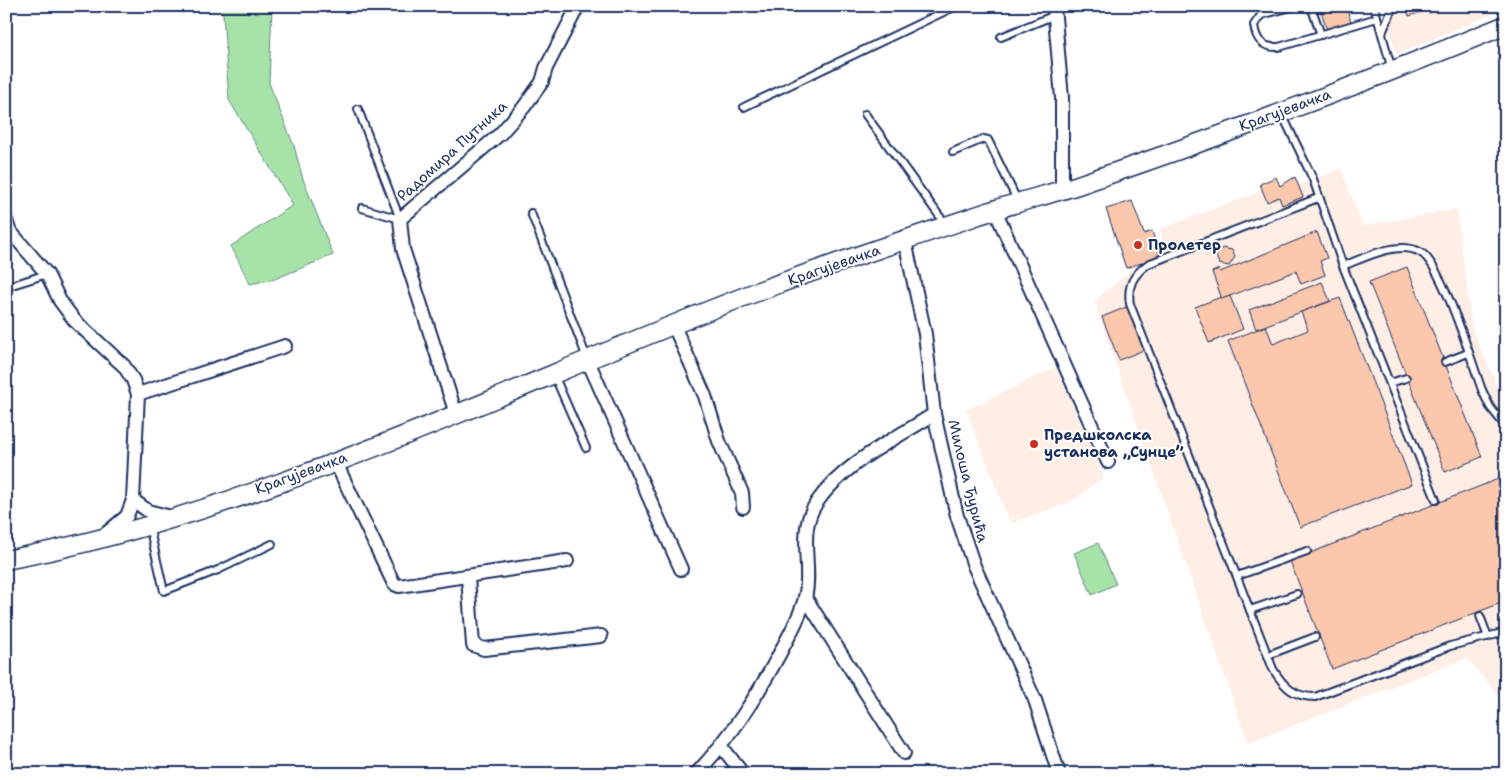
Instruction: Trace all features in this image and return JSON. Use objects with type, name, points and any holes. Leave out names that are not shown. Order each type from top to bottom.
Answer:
[{"type":"main road","name":"Крагујевачка","points":[[6,560],[100,540],[176,517],[336,461],[761,291],[995,210],[1062,190],[1393,71],[1506,25]]},
{"type":"street","name":"Радомира Путника","points":[[456,414],[402,249],[400,219],[500,134],[524,107],[542,82],[546,68],[578,6]]},
{"type":"street","points":[[1054,11],[1062,98],[1062,190]]},
{"type":"street","points":[[995,210],[1108,462]]},
{"type":"street","points":[[6,220],[9,230],[47,274],[60,301],[75,321],[124,366],[138,394],[133,500],[127,516],[100,540]]},
{"type":"street","name":"Милоша Ђурића","points":[[905,241],[926,334],[934,414],[957,516],[974,566],[1036,700],[1059,774]]},
{"type":"street","points":[[674,326],[705,396],[719,441],[742,494],[743,507]]},
{"type":"street","points":[[138,394],[284,346]]},
{"type":"street","points":[[588,361],[681,570]]},
{"type":"street","points":[[696,774],[722,747],[759,692],[796,622],[805,597],[807,582],[805,534],[808,518],[816,503],[841,474],[934,414]]},
{"type":"street","points":[[336,461],[394,584],[399,586],[468,577],[567,561]]},
{"type":"street","points":[[133,500],[148,511],[176,517]]},
{"type":"street","points":[[468,577],[473,646],[484,649],[601,636]]},
{"type":"street","points":[[805,597],[904,753]]},
{"type":"street","points":[[722,747],[743,774]]},
{"type":"lane","points":[[744,107],[956,6]]},
{"type":"lane","points":[[1295,6],[1261,15],[1254,26],[1257,39],[1269,47],[1279,47],[1377,18]]},
{"type":"lane","points":[[1309,6],[1321,35]]},
{"type":"lane","points":[[1374,6],[1393,71]]},
{"type":"lane","points":[[1382,33],[1393,6]]},
{"type":"lane","points":[[1001,38],[1054,11]]},
{"type":"lane","points":[[358,108],[400,219]]},
{"type":"lane","points":[[1281,111],[1313,179],[1343,266],[1436,500]]},
{"type":"lane","points":[[866,114],[947,227]]},
{"type":"lane","points":[[953,152],[983,139],[988,140],[1018,203]]},
{"type":"lane","points":[[1318,198],[1148,264],[1133,278],[1130,285],[1130,304],[1273,669],[1288,690],[1304,697],[1315,697],[1450,646],[1506,632]]},
{"type":"lane","points":[[362,208],[400,219]]},
{"type":"lane","points":[[530,213],[588,361]]},
{"type":"lane","points":[[1343,266],[1380,252],[1399,249],[1420,252],[1428,258],[1440,278],[1486,399],[1500,422],[1506,426]]},
{"type":"lane","points":[[6,287],[47,274]]},
{"type":"lane","points":[[1445,362],[1468,354]]},
{"type":"lane","points":[[554,375],[586,448]]},
{"type":"lane","points":[[1390,383],[1406,378]]},
{"type":"lane","points":[[149,525],[164,591],[218,570],[272,544]]},
{"type":"lane","points":[[1237,576],[1307,551]]},
{"type":"lane","points":[[1250,610],[1297,594]]},
{"type":"lane","points":[[1480,616],[1488,637]]},
{"type":"lane","points":[[1268,655],[1315,638]]},
{"type":"shaded area","points":[[1396,6],[1506,6],[1506,8],[1397,54],[1388,26]]},
{"type":"shaded area","points":[[1341,169],[1363,226],[1457,209],[1472,329],[1506,405],[1506,705],[1467,658],[1248,743],[1094,301],[1130,271],[1167,254],[1160,229],[1262,191],[1260,184],[1276,177],[1280,186],[1295,177],[1298,185]]},
{"type":"shaded area","name":"Предшколска установа „Сунце”","points":[[1056,367],[1104,477],[1069,503],[1010,523],[966,410]]},
{"type":"green space","points":[[219,6],[272,6],[269,83],[294,146],[303,179],[333,255],[275,279],[250,284],[231,246],[293,205],[229,100],[223,14]]},
{"type":"green space","points":[[1098,543],[1116,584],[1092,595],[1074,553]]},
{"type":"building","points":[[1324,6],[1346,6],[1351,22],[1327,30],[1320,8]]},
{"type":"building","points":[[1406,6],[1423,6],[1425,11],[1409,16]]},
{"type":"building","points":[[1426,6],[1448,6],[1428,13]]},
{"type":"building","points":[[1276,177],[1280,186],[1295,177],[1303,197],[1282,205],[1279,197],[1267,202],[1260,184]]},
{"type":"building","name":"Пролетер","points":[[1132,201],[1144,234],[1152,231],[1160,257],[1126,268],[1106,209]]},
{"type":"building","points":[[1317,232],[1327,258],[1320,261],[1325,275],[1301,284],[1296,271],[1222,299],[1212,272],[1219,269],[1220,272]]},
{"type":"building","points":[[1222,248],[1232,250],[1235,257],[1229,266],[1219,264],[1216,256]]},
{"type":"building","points":[[1407,267],[1482,457],[1445,472],[1369,282]]},
{"type":"building","points":[[1322,282],[1330,301],[1256,329],[1249,310]]},
{"type":"building","points":[[1230,296],[1243,329],[1209,343],[1195,307],[1221,297],[1222,299]]},
{"type":"building","points":[[1340,298],[1412,484],[1300,527],[1228,341],[1266,326],[1273,344],[1308,330],[1301,312]]},
{"type":"building","points":[[1129,306],[1146,349],[1119,360],[1102,317]]},
{"type":"building","points":[[1506,476],[1506,601],[1332,669],[1290,561]]},
{"type":"place","name":"Пролетер","points":[[1138,245]]},
{"type":"place","name":"Предшколска установа „Сунце”","points":[[1034,444]]}]
